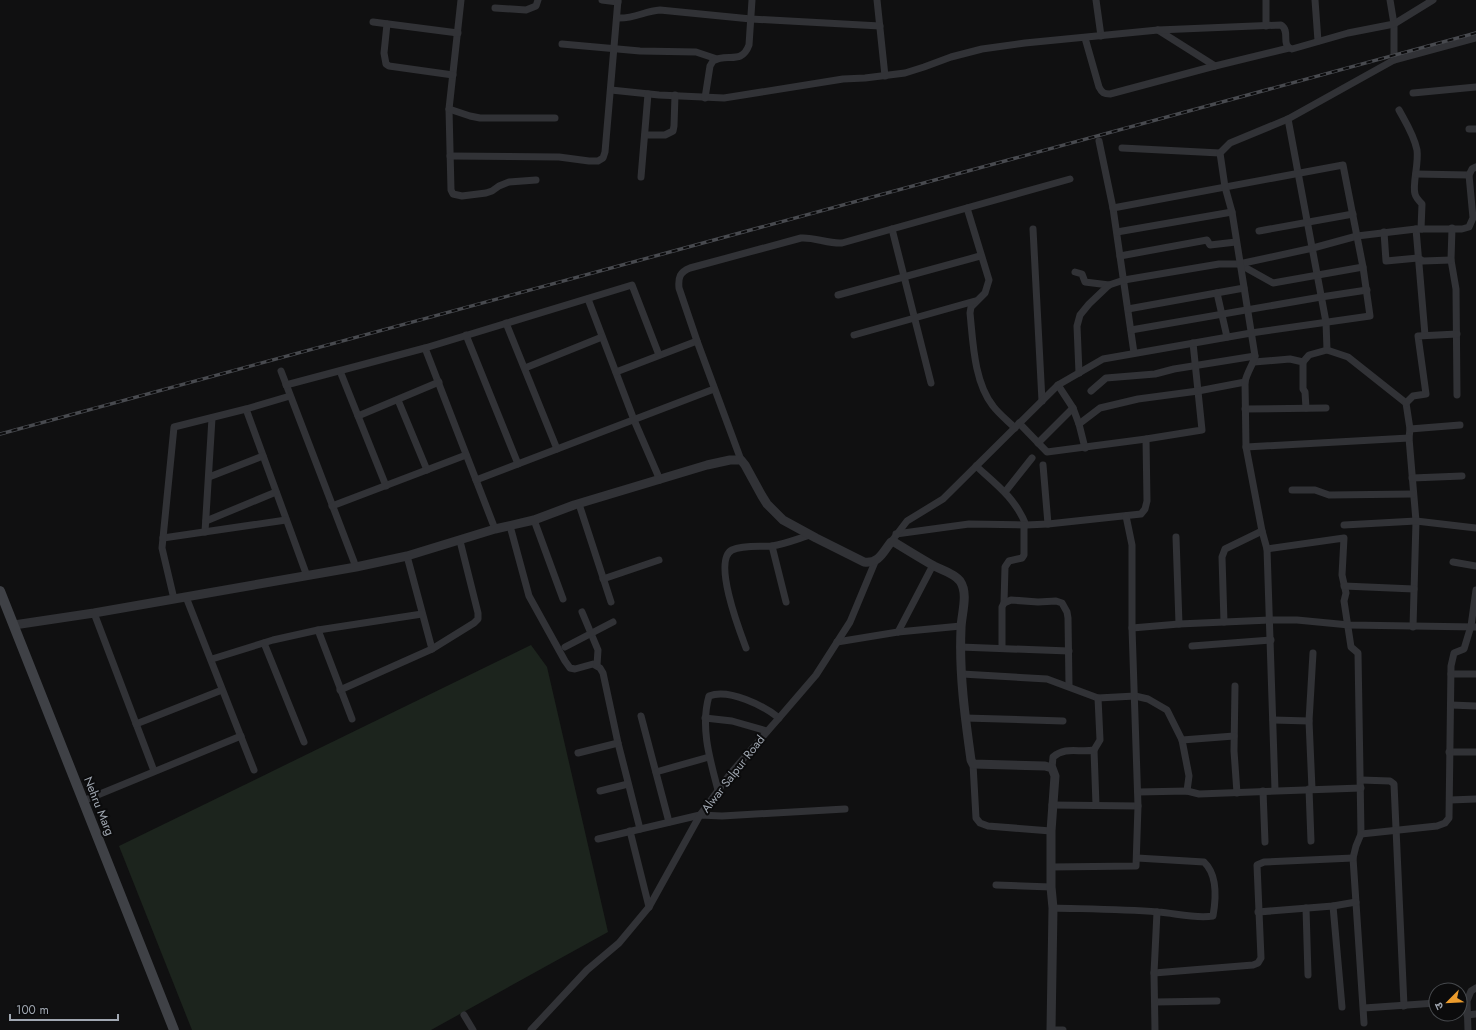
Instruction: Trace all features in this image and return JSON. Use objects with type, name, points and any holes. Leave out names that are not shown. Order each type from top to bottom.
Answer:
[{"type":"main road","name":"Nehru Marg","points":[[0,591],[174,1030]]},
{"type":"street","points":[[461,0],[449,110],[451,190],[456,196],[492,191],[508,182],[536,180]]},
{"type":"street","points":[[495,8],[526,10],[536,6],[538,0]]},
{"type":"street","points":[[450,156],[559,157],[589,161],[598,161],[603,158],[605,152],[611,90],[618,1],[602,0]]},
{"type":"street","points":[[562,44],[614,49],[696,52],[717,59],[743,56],[749,45],[752,0]]},
{"type":"street","points":[[877,0],[885,76]]},
{"type":"street","points":[[1096,0],[1101,36]]},
{"type":"street","points":[[1266,0],[1266,26]]},
{"type":"street","points":[[1315,0],[1318,41]]},
{"type":"street","points":[[1390,0],[1394,24],[1394,60]]},
{"type":"street","points":[[1085,38],[1099,87],[1105,94],[1118,93],[1215,66],[1289,48],[1292,50],[1318,41],[1394,24],[1433,0]]},
{"type":"street","points":[[617,18],[632,18],[654,10],[660,10],[751,19],[880,26]]},
{"type":"street","points":[[373,22],[458,33]]},
{"type":"street","points":[[387,24],[384,53],[386,64],[389,66],[453,75]]},
{"type":"street","points":[[611,90],[648,94],[724,98],[836,80],[905,73],[951,57],[982,49],[1025,43],[1158,30],[1281,25],[1286,31],[1286,45],[1289,48]]},
{"type":"street","points":[[1158,30],[1215,66]]},
{"type":"street","points":[[1122,148],[1220,153],[1230,143],[1288,119],[1394,60],[1476,38]]},
{"type":"street","points":[[705,98],[710,66],[713,61],[717,59]]},
{"type":"street","points":[[1413,93],[1476,87]]},
{"type":"street","points":[[641,177],[648,94]]},
{"type":"street","points":[[645,135],[665,135],[673,131],[675,95]]},
{"type":"street","points":[[449,110],[480,118],[555,118]]},
{"type":"street","points":[[1400,110],[1410,130],[1417,157],[1414,192],[1417,199],[1422,204],[1418,258],[1425,335]]},
{"type":"street","points":[[1288,119],[1326,322],[1327,350]]},
{"type":"street","points":[[1099,141],[1117,232],[1134,353]]},
{"type":"street","points":[[1220,153],[1225,187],[1232,212],[1239,264],[1248,310],[1254,359],[1247,373],[1245,382],[1246,447],[1262,531],[1267,549],[1275,790]]},
{"type":"street","points":[[1070,179],[842,243],[834,244],[814,238],[801,238],[683,271],[678,281],[679,288],[714,389],[741,460],[762,496],[783,520],[858,560],[870,563],[875,562],[879,560],[907,521],[943,499],[1058,385],[1103,359],[1226,337],[1370,316],[1363,267],[1343,165],[1113,208]]},
{"type":"street","points":[[1079,373],[1077,326],[1080,315],[1109,285],[1124,280],[1219,264],[1239,264],[1312,248],[1357,236],[1419,229],[1462,229],[1469,227],[1472,223],[1469,175],[1472,169],[1476,167]]},
{"type":"street","points":[[1416,174],[1469,175]]},
{"type":"street","points":[[966,208],[980,256],[989,280],[988,288],[985,293],[975,301],[971,307],[970,313],[975,356],[981,382],[986,396],[993,406],[1047,452],[1084,448],[1202,430],[1193,343]]},
{"type":"street","points":[[1117,232],[1232,212]]},
{"type":"street","points":[[1259,231],[1353,214]]},
{"type":"street","points":[[1452,228],[1451,260],[1456,289],[1457,395]]},
{"type":"street","points":[[892,229],[931,383]]},
{"type":"street","points":[[1033,229],[1042,401]]},
{"type":"street","points":[[1384,232],[1386,261],[1418,258],[1423,261],[1451,260]]},
{"type":"street","points":[[1120,256],[1207,240],[1210,245],[1236,242]]},
{"type":"street","points":[[838,295],[980,256]]},
{"type":"street","points":[[1239,264],[1273,283],[1363,267]]},
{"type":"street","points":[[1075,272],[1082,274],[1085,282],[1109,285]]},
{"type":"street","points":[[286,385],[466,336],[632,285],[659,355]]},
{"type":"street","points":[[1128,309],[1244,288]]},
{"type":"street","points":[[1131,330],[1222,315],[1321,296],[1367,290]]},
{"type":"street","points":[[1217,292],[1226,337]]},
{"type":"street","points":[[588,299],[634,420],[660,480]]},
{"type":"street","points":[[854,335],[975,301]]},
{"type":"street","points":[[506,323],[557,449]]},
{"type":"street","points":[[1406,403],[1414,396],[1426,394],[1418,336],[1457,334]]},
{"type":"street","points":[[466,336],[518,464]]},
{"type":"street","points":[[525,368],[602,337]]},
{"type":"street","points":[[616,372],[697,341]]},
{"type":"street","points":[[424,348],[439,382],[495,529]]},
{"type":"street","points":[[1306,408],[1306,392],[1303,389],[1303,362],[1309,355],[1327,350],[1348,357],[1406,403],[1410,429],[1409,438],[1416,521],[1413,627]]},
{"type":"street","points":[[1091,391],[1106,378],[1155,374],[1174,369],[1226,360],[1290,359],[1303,362]]},
{"type":"street","points":[[281,371],[356,567]]},
{"type":"street","points":[[340,371],[386,486]]},
{"type":"street","points":[[358,416],[439,382]]},
{"type":"street","points":[[1079,424],[1100,408],[1138,399],[1198,391],[1245,382]]},
{"type":"street","points":[[1058,385],[1073,408],[1079,424],[1084,448]]},
{"type":"street","points":[[476,480],[714,389]]},
{"type":"street","points":[[174,599],[162,548],[174,427],[290,396]]},
{"type":"street","points":[[398,400],[427,470]]},
{"type":"street","points":[[1038,443],[1073,408]]},
{"type":"street","points":[[1245,409],[1326,408]]},
{"type":"street","points":[[246,409],[307,576]]},
{"type":"street","points":[[205,532],[212,418]]},
{"type":"street","points":[[1410,429],[1460,425]]},
{"type":"street","points":[[1246,447],[1409,438]]},
{"type":"street","points":[[894,538],[969,524],[1048,524],[1141,514],[1145,509],[1148,500],[1146,439]]},
{"type":"street","points":[[332,506],[466,455]]},
{"type":"street","points":[[208,476],[263,456]]},
{"type":"street","points":[[1005,492],[1032,458]]},
{"type":"street","points":[[14,625],[94,614],[356,567],[407,556],[495,529],[534,520],[579,504],[707,465],[730,460],[741,460]]},
{"type":"street","points":[[1043,465],[1048,524]]},
{"type":"street","points":[[976,466],[1005,492],[1018,507],[1025,525],[1024,555],[1022,558],[1010,561],[1005,567],[1004,603],[1002,607],[1002,648]]},
{"type":"street","points":[[1412,478],[1462,476]]},
{"type":"street","points":[[1292,490],[1315,490],[1329,495],[1413,494]]},
{"type":"street","points":[[206,521],[276,492]]},
{"type":"street","points":[[579,504],[611,602]]},
{"type":"street","points":[[1051,867],[1136,866],[1138,792],[1132,628],[1132,545],[1126,516]]},
{"type":"street","points":[[163,538],[286,520]]},
{"type":"street","points":[[534,520],[563,599]]},
{"type":"street","points":[[1344,525],[1416,521],[1476,528]]},
{"type":"street","points":[[510,526],[529,596],[565,661],[570,668],[575,669],[593,664],[597,665]]},
{"type":"street","points":[[1224,622],[1222,557],[1225,548],[1262,531]]},
{"type":"street","points":[[746,648],[728,595],[726,582],[727,555],[731,550],[738,548],[772,546],[810,535]]},
{"type":"street","points":[[1176,537],[1179,624]]},
{"type":"street","points":[[894,538],[894,542],[954,576],[960,581],[963,587],[964,596],[960,647],[965,718],[971,760],[973,764],[976,818],[980,823],[988,826],[1051,831]]},
{"type":"street","points":[[1267,549],[1344,538],[1342,575],[1346,593],[1344,601],[1349,625],[1351,647],[1358,653],[1361,834],[1353,858],[1364,1023]]},
{"type":"street","points":[[340,690],[432,649],[478,619],[478,612],[460,540]]},
{"type":"street","points":[[772,546],[786,602]]},
{"type":"street","points":[[407,556],[432,649]]},
{"type":"street","points":[[603,579],[659,560]]},
{"type":"street","name":"Alwar Salpur Road","points":[[531,1030],[587,970],[619,943],[649,907],[700,815],[730,774],[816,675],[850,622],[875,562]]},
{"type":"street","points":[[1453,562],[1476,566]]},
{"type":"street","points":[[898,632],[933,565]]},
{"type":"street","points":[[1344,586],[1414,589]]},
{"type":"street","points":[[1361,834],[1437,826],[1445,823],[1449,818],[1451,705],[1450,674],[1454,653],[1464,649],[1473,626],[1476,590]]},
{"type":"street","points":[[186,597],[212,659],[222,690],[254,770]]},
{"type":"street","points":[[1004,603],[1011,600],[1038,602],[1056,601],[1062,603],[1067,612],[1069,686]]},
{"type":"street","points":[[582,612],[598,650],[597,665],[602,673],[640,829]]},
{"type":"street","points":[[94,614],[154,771]]},
{"type":"street","points":[[212,659],[264,643],[318,630],[422,614]]},
{"type":"street","points":[[1132,628],[1179,624],[1270,620],[1297,620],[1349,625],[1413,627],[1473,626]]},
{"type":"street","points":[[565,647],[614,622]]},
{"type":"street","points":[[837,642],[898,632],[961,626]]},
{"type":"street","points":[[318,630],[352,719]]},
{"type":"street","points":[[1192,646],[1271,640]]},
{"type":"street","points":[[264,643],[304,742]]},
{"type":"street","points":[[960,647],[1068,651]]},
{"type":"street","points":[[1312,841],[1309,721],[1313,653]]},
{"type":"street","points":[[962,674],[1047,679],[1098,698],[1134,696],[1148,699],[1167,710],[1182,740],[1189,776],[1187,791]]},
{"type":"street","points":[[1450,674],[1476,674]]},
{"type":"street","points":[[1235,686],[1234,736],[1237,793]]},
{"type":"street","points":[[136,724],[222,690]]},
{"type":"street","points":[[718,790],[709,757],[704,718],[709,696],[724,694],[756,703],[779,718]]},
{"type":"street","points":[[1096,805],[1094,750],[1100,740],[1098,698]]},
{"type":"street","points":[[1451,705],[1476,706]]},
{"type":"street","points":[[641,716],[669,822]]},
{"type":"street","points":[[704,718],[732,721],[767,731]]},
{"type":"street","points":[[965,718],[1063,721]]},
{"type":"street","points":[[1273,720],[1309,721]]},
{"type":"street","points":[[83,801],[241,736]]},
{"type":"street","points":[[1182,740],[1234,736]]},
{"type":"street","points":[[578,753],[618,743]]},
{"type":"street","points":[[1063,1030],[1051,1030],[1053,908],[1051,887],[1051,831],[1055,776],[1052,768],[1053,757],[1058,752],[1069,750],[1094,750]]},
{"type":"street","points":[[1449,752],[1476,752]]},
{"type":"street","points":[[656,772],[709,757]]},
{"type":"street","points":[[973,764],[1046,766],[1052,768]]},
{"type":"street","points":[[1138,792],[1187,791],[1199,794],[1237,793],[1310,789],[1390,781],[1393,782],[1395,789],[1404,1006]]},
{"type":"street","points":[[600,791],[628,784]]},
{"type":"street","points":[[1263,791],[1265,842]]},
{"type":"street","points":[[1450,800],[1476,800]]},
{"type":"street","points":[[1052,805],[1138,806]]},
{"type":"street","points":[[598,839],[700,815],[722,816],[845,809]]},
{"type":"street","points":[[630,831],[649,907]]},
{"type":"street","points":[[1053,908],[1156,912],[1207,917],[1213,916],[1214,881],[1211,871],[1204,862],[1136,858]]},
{"type":"street","points":[[1154,973],[1253,965],[1258,963],[1260,958],[1257,865],[1264,862],[1353,858]]},
{"type":"street","points":[[996,885],[1051,887]]},
{"type":"street","points":[[1258,912],[1333,906],[1356,902]]},
{"type":"street","points":[[1333,906],[1342,1007]]},
{"type":"street","points":[[1306,908],[1308,975]]},
{"type":"street","points":[[1155,1030],[1154,973],[1156,912]]},
{"type":"street","points":[[1468,994],[1471,990],[1476,988]]},
{"type":"street","points":[[1155,1002],[1218,1001]]},
{"type":"street","points":[[1364,1008],[1428,1004]]},
{"type":"street","points":[[464,1015],[472,1030]]},
{"type":"shaded area","points":[[531,645],[547,667],[608,932],[431,1030],[192,1030],[119,846]]},
{"type":"railway","points":[[0,434],[1476,33]]}]
